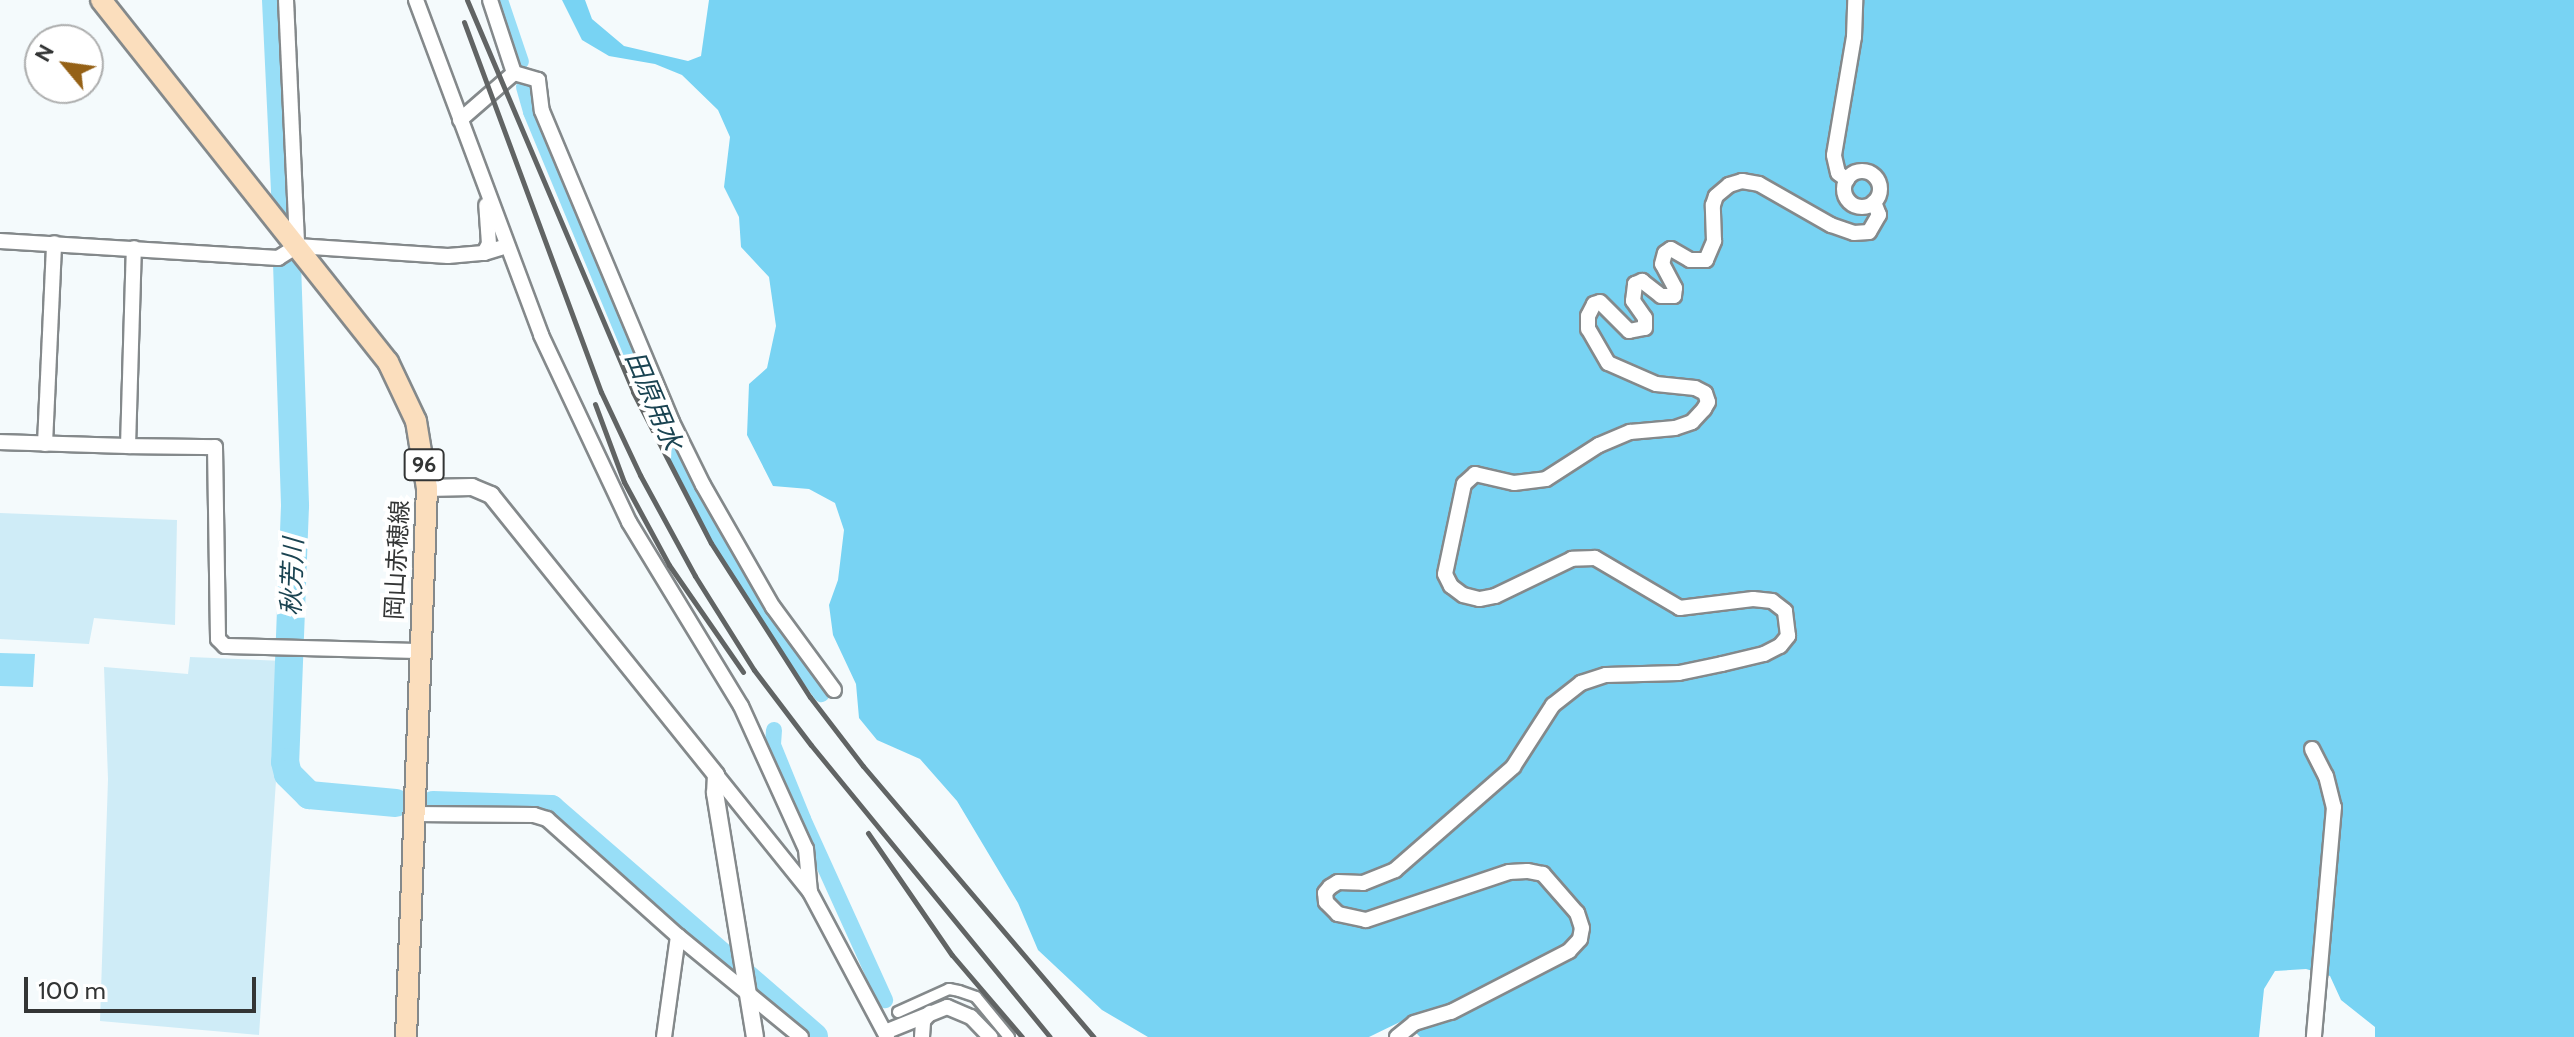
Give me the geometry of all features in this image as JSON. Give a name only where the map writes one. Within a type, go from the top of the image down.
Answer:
[{"type":"main road","name":"岡山赤穂線","points":[[101,0],[388,362],[403,388],[416,421],[427,488],[406,1037]]},
{"type":"street","points":[[286,0],[297,246]]},
{"type":"street","points":[[416,0],[541,335],[629,522],[741,706],[806,849],[810,892]]},
{"type":"street","points":[[490,0],[514,73]]},
{"type":"street","points":[[1847,180],[1838,173],[1834,155],[1854,37],[1855,0]]},
{"type":"street","points":[[460,120],[514,73]]},
{"type":"street","points":[[514,73],[538,80],[542,111],[575,192],[672,422],[710,498],[773,607],[834,690]]},
{"type":"street","points":[[1397,1037],[1414,1023],[1451,1012],[1569,951],[1580,939],[1582,928],[1577,913],[1543,874],[1527,871],[1509,872],[1366,920],[1354,920],[1338,914],[1326,902],[1325,893],[1330,887],[1338,882],[1363,883],[1395,870],[1513,767],[1553,705],[1581,683],[1606,675],[1679,673],[1722,664],[1764,654],[1780,646],[1788,636],[1785,611],[1772,601],[1753,599],[1680,608],[1595,558],[1572,559],[1495,596],[1479,599],[1463,595],[1451,586],[1445,574],[1464,484],[1475,474],[1514,483],[1546,479],[1599,445],[1630,432],[1675,428],[1692,422],[1708,402],[1705,393],[1695,388],[1656,384],[1608,363],[1588,329],[1588,316],[1594,304],[1600,302],[1629,331],[1645,328],[1645,318],[1633,301],[1635,284],[1642,281],[1661,296],[1674,296],[1675,288],[1662,264],[1665,253],[1671,249],[1690,260],[1706,260],[1714,241],[1713,205],[1716,196],[1729,185],[1742,181],[1759,184],[1831,225],[1854,233],[1869,232],[1879,215],[1874,202],[1879,185],[1873,176],[1862,172],[1847,180]]},
{"type":"street","points":[[1847,180],[1846,196],[1853,205],[1864,207],[1874,202]]},
{"type":"street","points":[[484,189],[489,244],[484,253]]},
{"type":"street","points":[[0,241],[278,258],[297,246],[448,256],[484,253],[507,246]]},
{"type":"street","points":[[45,444],[54,243]]},
{"type":"street","points":[[128,446],[134,248]]},
{"type":"street","points":[[0,442],[215,447],[218,639],[225,646],[419,651]]},
{"type":"street","points":[[427,488],[472,487],[491,495],[810,892],[886,1035],[932,1010],[958,1009],[990,1037]]},
{"type":"street","points":[[2312,749],[2326,776],[2334,807],[2314,1037]]},
{"type":"street","points":[[716,775],[715,793],[755,1037]]},
{"type":"street","points":[[414,814],[534,815],[547,819],[678,936],[801,1037]]},
{"type":"street","points":[[664,1037],[678,936]]},
{"type":"street","points":[[898,1012],[949,989],[959,991],[976,997],[1009,1037]]},
{"type":"street","points":[[922,1037],[923,1021],[932,1010]]},
{"type":"shaded area","points":[[562,0],[585,0],[592,19],[624,46],[688,61],[701,56],[709,0],[2574,0],[2574,1037],[2375,1037],[2375,1027],[2341,1000],[2330,976],[2306,969],[2275,971],[2264,989],[2259,1037],[1420,1037],[1404,1020],[1369,1037],[1148,1037],[1102,1010],[1038,950],[1018,903],[957,801],[920,759],[877,740],[859,718],[856,684],[833,635],[829,605],[838,580],[844,530],[835,503],[809,489],[773,486],[747,435],[749,384],[767,368],[776,326],[769,277],[741,247],[739,217],[724,187],[730,137],[718,110],[682,75],[655,64],[609,56],[582,40]]},
{"type":"shaded area","points":[[0,513],[177,520],[175,625],[94,618],[89,644],[0,639]]},
{"type":"shaded area","points":[[0,653],[35,654],[33,687],[0,686]]},
{"type":"shaded area","points":[[190,657],[284,661],[259,1035],[100,1021],[108,779],[104,667],[188,674]]},
{"type":"waterway","name":"秋芳川","points":[[276,0],[286,213]]},
{"type":"waterway","name":"田原用水","points":[[500,0],[521,62]]},
{"type":"waterway","name":"田原用水","points":[[524,87],[531,112],[672,450],[716,535],[762,610],[821,694]]},
{"type":"waterway","name":"秋芳川","points":[[287,263],[295,506],[285,762],[288,774],[309,795],[396,803]]},
{"type":"waterway","name":"田原用水","points":[[774,730],[773,745],[803,819],[885,1000]]},
{"type":"waterway","name":"秋芳川","points":[[433,805],[551,809],[814,1037]]},
{"type":"railway","points":[[467,0],[633,392],[711,543],[810,697],[863,766],[1094,1037]]},
{"type":"railway","points":[[464,22],[601,392],[640,475],[695,576],[754,670],[811,745],[1050,1037]]},
{"type":"railway","points":[[595,404],[624,482],[669,565],[743,672]]},
{"type":"railway","points":[[868,833],[952,955],[1022,1037]]}]
